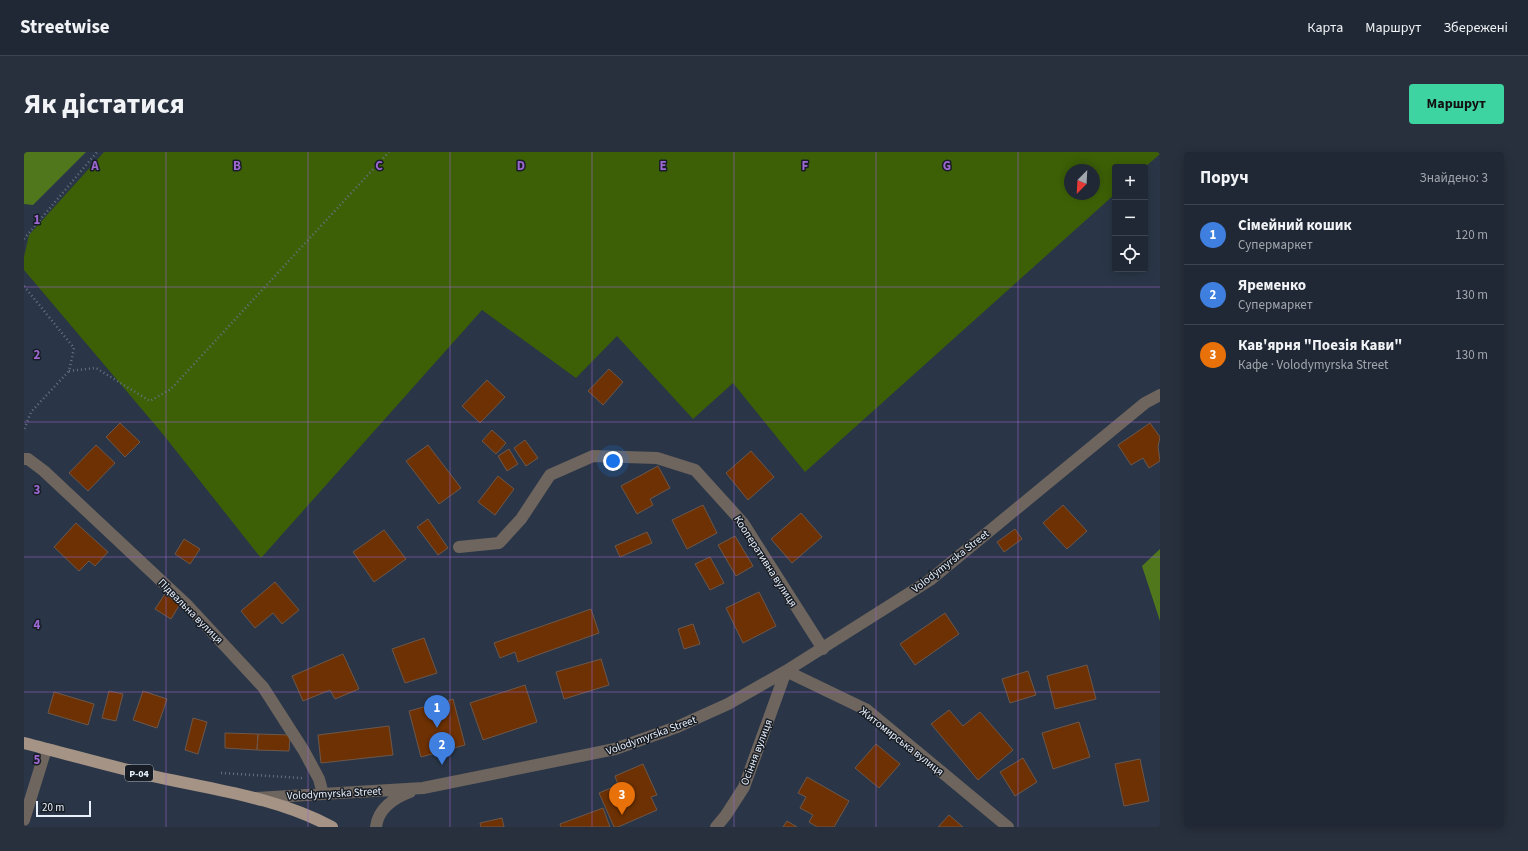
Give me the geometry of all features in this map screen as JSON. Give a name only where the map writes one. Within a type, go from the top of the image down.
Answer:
[{"type":"main road","name":"Volodymyrska Street","points":[[24,743],[142,774],[254,798]]},
{"type":"main road","name":"Р-04","points":[[254,798],[314,818],[332,827]]},
{"type":"street","name":"Volodymyrska Street","points":[[254,798],[417,789],[615,749],[677,727],[728,704],[786,671],[930,580],[1145,404],[1160,395]]},
{"type":"street","name":"Кооперативна вулиця","points":[[459,547],[499,543],[521,519],[550,475],[593,456],[657,458],[695,470],[743,523],[822,649]]},
{"type":"street","name":"Підвальна вулиця","points":[[24,459],[28,459],[44,471],[188,606],[263,687],[304,751],[319,779],[323,794]]},
{"type":"street","name":"Осіння вулиця","points":[[716,827],[726,815],[744,787],[786,671]]},
{"type":"street","name":"Житомирська вулиця","points":[[786,671],[867,710],[1008,827]]},
{"type":"street","points":[[24,820],[46,749]]},
{"type":"street","points":[[376,827],[381,810],[402,795],[417,789]]},
{"type":"path","points":[[24,238],[97,152]]},
{"type":"path","points":[[69,371],[96,368],[150,401],[171,389],[389,152]]},
{"type":"path","points":[[24,286],[74,348],[69,371],[31,412],[24,430]]},
{"type":"path","points":[[217,773],[319,779]]},
{"type":"green space","points":[[24,152],[86,152],[33,205],[24,204]]},
{"type":"green space","points":[[104,152],[1160,152],[1160,154],[1148,164],[1112,164],[1112,197],[805,472],[733,383],[693,419],[617,336],[576,378],[482,310],[261,558],[162,433],[24,270],[24,257],[29,235]]},
{"type":"green space","points":[[1160,549],[1160,621],[1142,566]]},
{"type":"building","points":[[609,369],[623,382],[603,405],[588,391]]},
{"type":"building","points":[[487,380],[505,397],[480,423],[462,406]]},
{"type":"building","points":[[120,423],[140,442],[125,457],[106,437]]},
{"type":"building","points":[[1150,423],[1160,437],[1158,447],[1160,461],[1149,468],[1143,458],[1131,465],[1118,445]]},
{"type":"building","points":[[492,430],[506,443],[496,454],[482,441]]},
{"type":"building","points":[[525,440],[538,458],[526,466],[514,448]]},
{"type":"building","points":[[96,445],[115,463],[88,491],[69,473]]},
{"type":"building","points":[[428,445],[461,488],[439,504],[406,461]]},
{"type":"building","points":[[509,449],[518,464],[507,471],[498,456]]},
{"type":"building","points":[[751,451],[774,477],[748,500],[726,473]]},
{"type":"building","points":[[658,466],[670,488],[650,499],[653,505],[637,514],[621,486]]},
{"type":"building","points":[[498,476],[514,489],[495,515],[478,502]]},
{"type":"building","points":[[703,505],[717,533],[687,549],[672,520]]},
{"type":"building","points":[[1063,505],[1087,531],[1067,549],[1043,523]]},
{"type":"building","points":[[801,513],[822,537],[792,563],[771,539]]},
{"type":"building","points":[[428,519],[448,548],[438,555],[417,527]]},
{"type":"building","points":[[76,523],[108,552],[95,566],[89,561],[79,571],[54,547]]},
{"type":"building","points":[[1015,529],[1022,539],[1004,552],[997,542]]},
{"type":"building","points":[[384,530],[406,559],[374,582],[353,552]]},
{"type":"building","points":[[647,532],[652,543],[620,557],[615,546]]},
{"type":"building","points":[[735,536],[753,566],[736,576],[718,545]]},
{"type":"building","points":[[184,539],[200,549],[190,564],[175,554]]},
{"type":"building","points":[[710,557],[724,583],[710,590],[695,564]]},
{"type":"building","points":[[275,582],[299,610],[282,624],[273,613],[255,628],[241,611]]},
{"type":"building","points":[[759,592],[776,626],[743,643],[726,608]]},
{"type":"building","points":[[165,594],[180,604],[171,619],[155,609]]},
{"type":"building","points":[[591,609],[599,633],[518,662],[515,652],[500,658],[494,643]]},
{"type":"building","points":[[945,613],[959,634],[915,665],[900,644]]},
{"type":"building","points":[[693,624],[700,644],[684,649],[678,629]]},
{"type":"building","points":[[424,638],[437,673],[405,683],[392,649]]},
{"type":"building","points":[[343,654],[359,689],[335,699],[330,690],[303,701],[292,676]]},
{"type":"building","points":[[601,659],[609,685],[564,699],[556,672]]},
{"type":"building","points":[[1087,665],[1096,699],[1055,709],[1047,676]]},
{"type":"building","points":[[1028,671],[1036,695],[1010,703],[1002,679]]},
{"type":"building","points":[[525,685],[537,722],[483,740],[470,703]]},
{"type":"building","points":[[109,691],[123,694],[116,721],[102,718]]},
{"type":"building","points":[[143,691],[167,699],[157,728],[133,720]]},
{"type":"building","points":[[54,692],[94,704],[88,725],[48,713]]},
{"type":"building","points":[[453,699],[465,745],[421,757],[409,711]]},
{"type":"building","points":[[949,710],[963,726],[980,712],[1013,750],[978,780],[931,724]]},
{"type":"building","points":[[193,718],[207,722],[198,754],[185,750]]},
{"type":"building","points":[[1079,722],[1090,757],[1053,769],[1042,733]]},
{"type":"building","points":[[389,726],[393,755],[321,763],[318,735]]},
{"type":"building","points":[[225,733],[258,734],[257,750],[225,748]]},
{"type":"building","points":[[258,734],[290,735],[289,751],[257,750]]},
{"type":"building","points":[[876,744],[900,764],[879,788],[855,768]]},
{"type":"building","points":[[1023,758],[1037,782],[1015,796],[1000,772]]},
{"type":"building","points":[[1140,759],[1149,801],[1124,806],[1115,764]]},
{"type":"building","points":[[643,764],[657,795],[651,797],[657,810],[618,827],[614,827],[599,793],[618,785],[615,776]]},
{"type":"building","points":[[807,777],[849,801],[834,827],[817,827],[809,822],[813,815],[800,808],[806,797],[798,793]]},
{"type":"building","points":[[603,808],[610,827],[561,827],[560,824]]},
{"type":"building","points":[[949,815],[963,827],[938,827]]},
{"type":"building","points":[[502,818],[504,827],[481,827],[480,823]]},
{"type":"building","points":[[787,821],[797,827],[783,827]]},
{"type":"place","name":"Сімейний кошик","points":[[437,728]]},
{"type":"place","name":"Яременко","points":[[442,765]]},
{"type":"place","name":"Кав'ярня \"Поезія Кави\"","points":[[622,815]]}]
